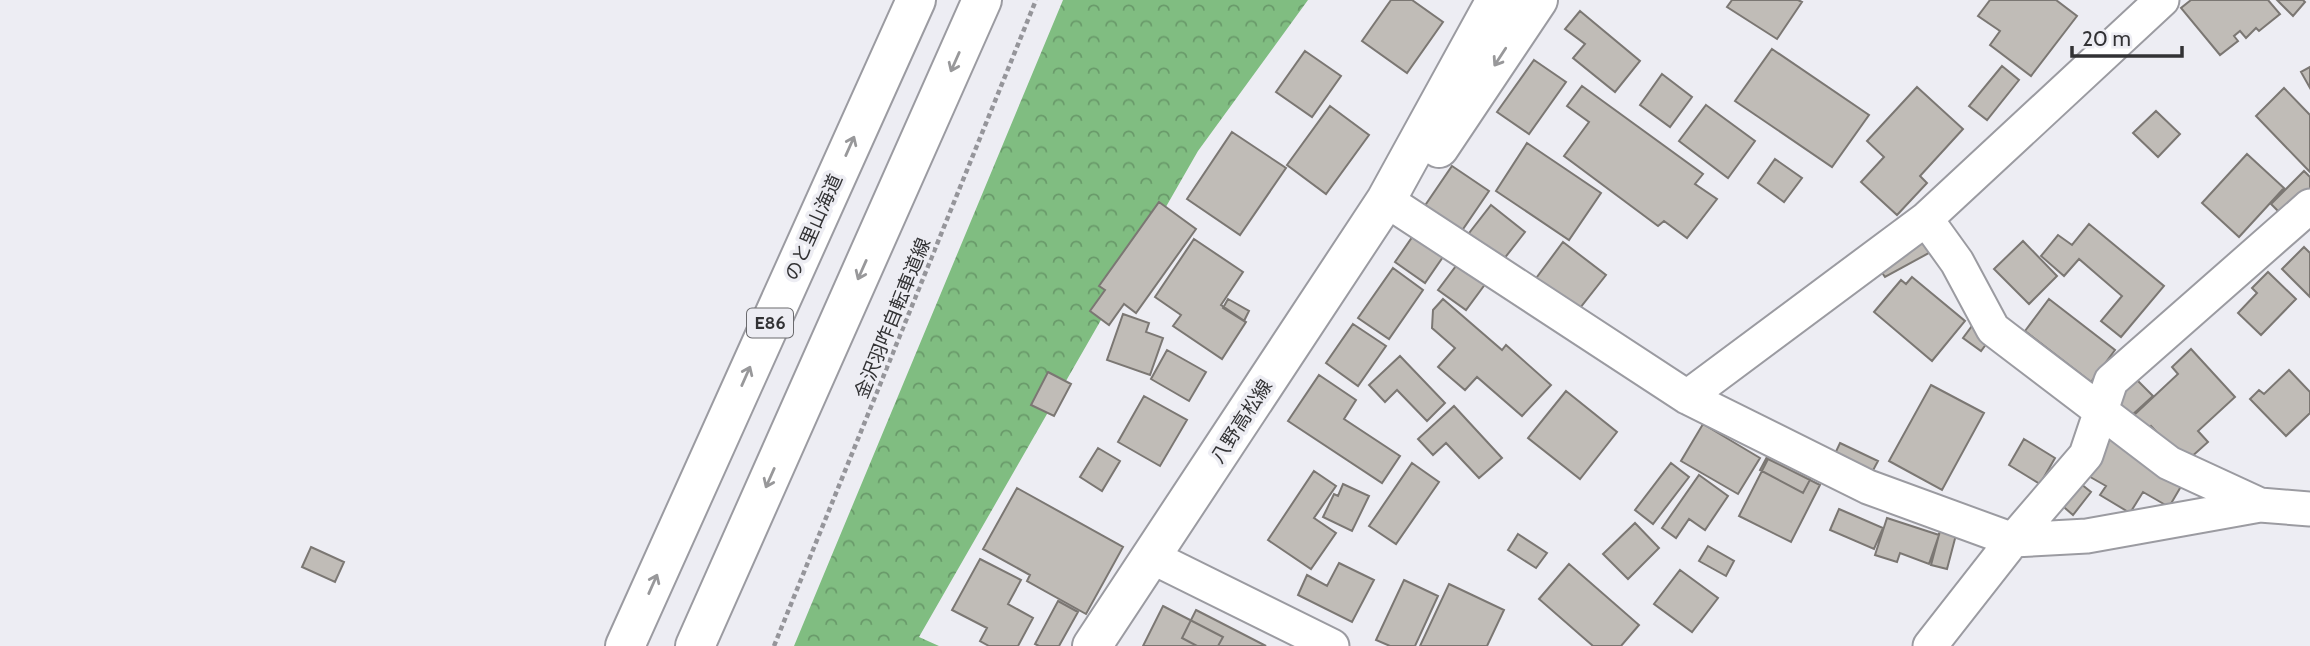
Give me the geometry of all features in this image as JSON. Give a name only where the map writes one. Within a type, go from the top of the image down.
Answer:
[{"type":"main road","name":"のと里山海道","points":[[625,646],[916,0]]},
{"type":"main road","points":[[695,646],[982,0]]},
{"type":"main road","name":"八野高松線","points":[[1092,646],[1388,198],[1496,0]]},
{"type":"main road","name":"八野高松線","points":[[1388,198],[1445,141],[1538,0]]},
{"type":"main road","points":[[708,646],[743,537]]},
{"type":"street","points":[[1687,397],[1926,219],[2162,0]]},
{"type":"street","points":[[1388,198],[1687,397],[1868,487],[2013,540],[2087,536],[2260,506],[2310,509]]},
{"type":"street","points":[[1930,646],[2013,540],[2086,454],[2098,412],[2111,382],[2310,206]]},
{"type":"street","points":[[1926,219],[1957,262],[1993,329],[2098,412],[2169,463],[2260,506]]},
{"type":"street","points":[[1152,557],[1332,646]]},
{"type":"path","name":"金沢羽咋自転車道線","points":[[774,646],[1036,0]]},
{"type":"green space","points":[[1063,0],[1308,0],[1198,151],[919,637],[939,646],[794,646]]},
{"type":"building","points":[[1391,0],[1412,0],[1443,22],[1407,73],[1362,41]]},
{"type":"building","points":[[1732,0],[1802,2],[1777,39],[1727,7]]},
{"type":"building","points":[[1990,0],[2056,0],[2077,16],[2031,76],[1990,45],[2000,31],[1978,16]]},
{"type":"building","points":[[2191,0],[2268,0],[2280,14],[2259,31],[2256,28],[2246,38],[2240,31],[2234,36],[2238,41],[2220,55],[2181,8]]},
{"type":"building","points":[[2277,0],[2303,0],[2305,2],[2293,16]]},
{"type":"building","points":[[1580,11],[1640,61],[1615,92],[1573,58],[1585,44],[1565,29]]},
{"type":"building","points":[[1772,49],[1869,115],[1832,167],[1735,101]]},
{"type":"building","points":[[1305,51],[1341,76],[1312,117],[1276,92]]},
{"type":"building","points":[[1534,60],[1566,82],[1529,134],[1497,112]]},
{"type":"building","points":[[2002,66],[2019,80],[1987,120],[1969,106]]},
{"type":"building","points":[[2310,67],[2310,88],[2301,72]]},
{"type":"building","points":[[1662,74],[1692,97],[1670,127],[1640,105]]},
{"type":"building","points":[[1582,86],[1703,174],[1695,184],[1717,199],[1687,238],[1664,221],[1658,226],[1564,156],[1589,122],[1567,106]]},
{"type":"building","points":[[1917,87],[1963,129],[1920,176],[1927,183],[1897,215],[1861,182],[1884,157],[1867,141]]},
{"type":"building","points":[[2284,88],[2310,115],[2310,172],[2256,116]]},
{"type":"building","points":[[1706,105],[1755,141],[1728,178],[1679,141]]},
{"type":"building","points":[[1330,106],[1369,135],[1326,194],[1287,165]]},
{"type":"building","points":[[2156,111],[2180,134],[2158,157],[2133,133]]},
{"type":"building","points":[[1232,132],[1286,168],[1240,235],[1187,199]]},
{"type":"building","points":[[1527,143],[1601,193],[1569,240],[1496,191]]},
{"type":"building","points":[[2247,154],[2284,188],[2239,237],[2202,203]]},
{"type":"building","points":[[1775,159],[1802,178],[1784,202],[1758,183]]},
{"type":"building","points":[[1452,166],[1489,191],[1461,232],[1424,207]]},
{"type":"building","points":[[2304,171],[2310,177],[2310,191],[2284,217],[2271,204]]},
{"type":"building","points":[[1159,202],[1196,229],[1136,313],[1124,304],[1109,325],[1090,311],[1105,290],[1099,286]]},
{"type":"building","points":[[1491,205],[1525,232],[1500,264],[1466,237]]},
{"type":"building","points":[[2089,224],[2164,286],[2121,337],[2101,321],[2122,296],[2079,259],[2064,276],[2041,256],[2058,235],[2072,245]]},
{"type":"building","points":[[1924,227],[1938,248],[1885,277],[1874,261]]},
{"type":"building","points":[[1415,233],[1445,254],[1425,283],[1395,262]]},
{"type":"building","points":[[1194,239],[1243,272],[1221,305],[1246,322],[1222,359],[1173,326],[1181,315],[1155,297]]},
{"type":"building","points":[[2023,241],[2057,276],[2029,304],[1994,269]]},
{"type":"building","points":[[1563,242],[1606,275],[1576,313],[1534,281]]},
{"type":"building","points":[[2304,247],[2310,253],[2310,297],[2282,269]]},
{"type":"building","points":[[1459,262],[1486,283],[1466,310],[1438,290]]},
{"type":"building","points":[[1393,268],[1423,290],[1389,339],[1358,318]]},
{"type":"building","points":[[2268,272],[2296,299],[2261,335],[2238,313],[2257,293],[2252,288]]},
{"type":"building","points":[[1912,277],[1965,321],[1932,361],[1874,312],[1901,280],[1906,284]]},
{"type":"building","points":[[1228,299],[1249,311],[1244,321],[1223,308]]},
{"type":"building","points":[[1443,299],[1502,350],[1506,345],[1551,385],[1522,416],[1477,377],[1465,390],[1438,367],[1455,348],[1432,328],[1433,310]]},
{"type":"building","points":[[2049,299],[2115,350],[2091,382],[2025,331]]},
{"type":"building","points":[[1123,314],[1149,323],[1146,332],[1163,338],[1150,375],[1107,360]]},
{"type":"building","points":[[1353,324],[1386,346],[1358,386],[1326,363]]},
{"type":"building","points":[[1972,326],[1990,339],[1981,351],[1963,338]]},
{"type":"building","points":[[2191,349],[2235,397],[2198,431],[2208,442],[2189,459],[2177,454],[2151,426],[2146,431],[2133,416],[2178,374],[2172,367]]},
{"type":"building","points":[[1167,350],[1206,372],[1189,401],[1151,379]]},
{"type":"building","points":[[1400,356],[1445,403],[1427,421],[1397,390],[1385,402],[1369,385]]},
{"type":"building","points":[[2289,370],[2310,392],[2310,413],[2286,436],[2250,399],[2259,390],[2264,394]]},
{"type":"building","points":[[1048,372],[1071,384],[1054,416],[1031,405]]},
{"type":"building","points":[[1319,375],[1356,400],[1344,419],[1400,456],[1382,483],[1288,421]]},
{"type":"building","points":[[2137,380],[2153,396],[2131,416],[2116,399]]},
{"type":"building","points":[[1931,385],[1984,413],[1942,490],[1889,461]]},
{"type":"building","points":[[1566,391],[1617,432],[1580,479],[1528,438]]},
{"type":"building","points":[[1144,396],[1187,420],[1160,466],[1118,442]]},
{"type":"building","points":[[1454,406],[1502,458],[1479,478],[1446,443],[1433,455],[1418,439]]},
{"type":"building","points":[[1703,424],[1760,458],[1738,494],[1681,461]]},
{"type":"building","points":[[2108,437],[2183,483],[2169,507],[2143,492],[2130,513],[2100,495],[2106,486],[2085,474]]},
{"type":"building","points":[[2024,439],[2055,458],[2040,484],[2009,465]]},
{"type":"building","points":[[1840,443],[1878,461],[1869,478],[1832,460]]},
{"type":"building","points":[[1098,448],[1120,461],[1102,491],[1080,477]]},
{"type":"building","points":[[1769,453],[1812,476],[1803,493],[1760,470]]},
{"type":"building","points":[[1768,459],[1820,485],[1791,542],[1739,516]]},
{"type":"building","points":[[1412,463],[1439,482],[1396,544],[1369,526]]},
{"type":"building","points":[[1671,463],[1689,477],[1653,524],[1635,510]]},
{"type":"building","points":[[1314,471],[1336,486],[1314,518],[1336,533],[1311,569],[1268,540]]},
{"type":"building","points":[[1699,475],[1728,496],[1705,530],[1689,519],[1676,538],[1662,528]]},
{"type":"building","points":[[2076,480],[2091,492],[2073,515],[2058,502]]},
{"type":"building","points":[[1343,484],[1369,496],[1352,531],[1323,517],[1334,494],[1338,496]]},
{"type":"building","points":[[1017,488],[1123,547],[1086,614],[1027,581],[1030,575],[983,549]]},
{"type":"building","points":[[1839,509],[1883,528],[1874,549],[1830,530]]},
{"type":"building","points":[[1887,518],[1939,535],[1929,564],[1900,553],[1897,562],[1875,555]]},
{"type":"building","points":[[1635,523],[1659,548],[1628,579],[1603,554]]},
{"type":"building","points":[[1941,527],[1957,531],[1947,569],[1931,565]]},
{"type":"building","points":[[1518,534],[1547,553],[1536,568],[1508,550]]},
{"type":"building","points":[[1708,546],[1734,561],[1726,576],[1699,561]]},
{"type":"building","points":[[311,547],[344,562],[335,582],[302,567]]},
{"type":"building","points":[[980,559],[1021,580],[1008,604],[1033,618],[1018,646],[989,646],[980,641],[987,628],[952,610]]},
{"type":"building","points":[[1339,563],[1374,580],[1352,622],[1298,595],[1307,575],[1327,586]]},
{"type":"building","points":[[1569,564],[1639,625],[1621,646],[1593,646],[1539,599]]},
{"type":"building","points":[[1680,570],[1718,598],[1692,632],[1654,604]]},
{"type":"building","points":[[1404,580],[1438,596],[1415,646],[1390,646],[1376,640]]},
{"type":"building","points":[[1449,584],[1504,610],[1487,646],[1420,646]]},
{"type":"building","points":[[1058,601],[1078,612],[1059,646],[1039,646],[1035,644]]},
{"type":"building","points":[[1163,606],[1223,637],[1218,646],[1143,646]]},
{"type":"building","points":[[1196,610],[1266,646],[1197,646],[1182,638]]}]
